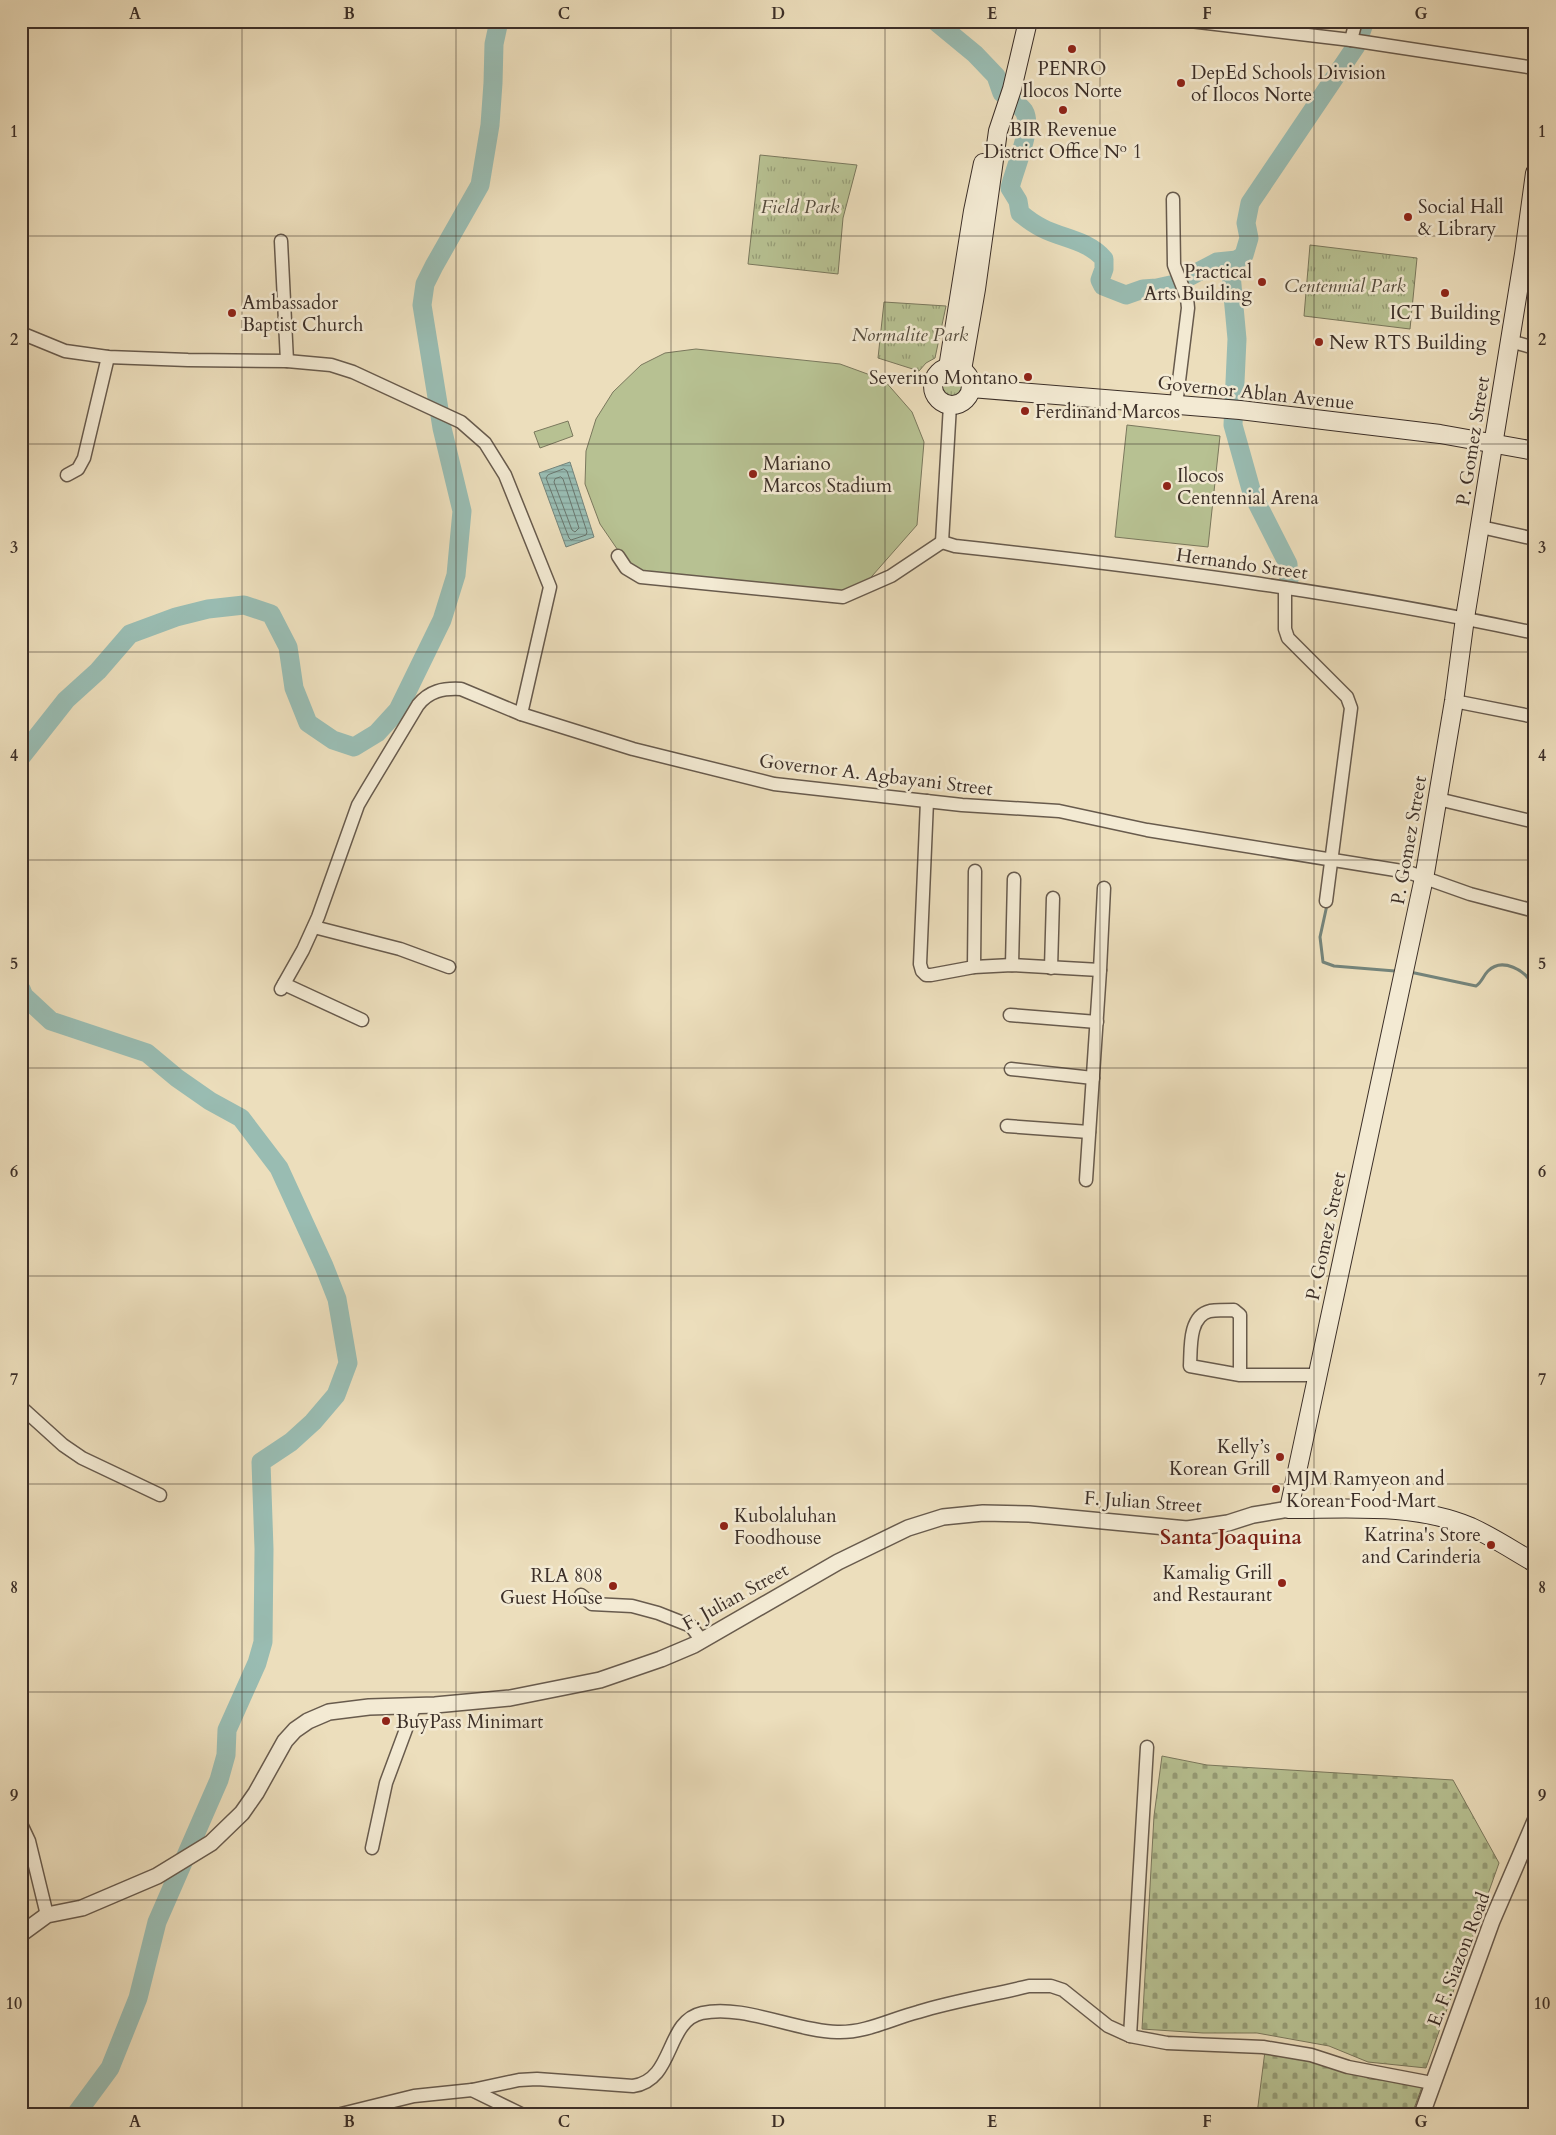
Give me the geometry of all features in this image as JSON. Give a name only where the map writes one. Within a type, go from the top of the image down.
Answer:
[{"type":"main road","points":[[955,369],[976,289],[998,131],[1012,89],[1028,21]]},
{"type":"main road","name":"P. Gomez Street","points":[[1289,1509],[1316,1375],[1425,876],[1481,527],[1492,444],[1510,341],[1529,262],[1535,173]]},
{"type":"main road","points":[[955,369],[969,378],[971,388],[966,399],[950,406],[936,398],[933,388],[935,377],[955,369]]},
{"type":"main road","name":"Governor Ablan Avenue","points":[[971,388],[1234,410],[1440,434],[1535,451]]},
{"type":"main road","name":"F. Julian Street","points":[[1289,1509],[1387,1508],[1450,1520],[1489,1536],[1535,1564]]},
{"type":"street","points":[[1190,21],[1351,40],[1535,68]]},
{"type":"street","points":[[1351,40],[1356,21]]},
{"type":"street","points":[[1173,200],[1174,257],[1188,308],[1176,405]]},
{"type":"street","points":[[281,241],[287,361]]},
{"type":"street","points":[[21,333],[65,351],[108,357],[287,361],[331,365],[353,372],[461,422],[483,440],[506,475],[550,587],[520,714]]},
{"type":"street","points":[[1510,341],[1535,348]]},
{"type":"street","points":[[67,475],[78,469],[84,458],[108,357]]},
{"type":"street","points":[[618,556],[626,568],[641,576],[843,597],[891,576],[942,542],[950,406]]},
{"type":"street","points":[[1481,527],[1535,539]]},
{"type":"street","name":"Hernando Street","points":[[942,542],[956,546],[1116,564],[1285,588],[1465,618],[1535,634]]},
{"type":"street","points":[[1285,588],[1285,629],[1288,638],[1347,697],[1351,708],[1326,901]]},
{"type":"street","name":"Governor A. Agbayani Street","points":[[362,1020],[282,987],[314,927],[358,805],[418,705],[425,697],[444,689],[460,688],[520,714],[633,750],[774,784],[927,801],[1059,811],[1147,830],[1408,872],[1425,876],[1435,883],[1470,894],[1535,911]]},
{"type":"street","points":[[1454,701],[1535,716]]},
{"type":"street","points":[[1438,799],[1535,822]]},
{"type":"street","points":[[927,801],[920,964],[922,971],[926,975],[974,967],[1012,965],[1100,970]]},
{"type":"street","points":[[974,967],[975,871]]},
{"type":"street","points":[[1012,965],[1014,879]]},
{"type":"street","points":[[1086,1180],[1104,888]]},
{"type":"street","points":[[1051,968],[1054,898]]},
{"type":"street","points":[[314,927],[400,949],[449,967]]},
{"type":"street","points":[[1010,1015],[1097,1022]]},
{"type":"street","points":[[1011,1069],[1093,1078]]},
{"type":"street","points":[[1007,1126],[1089,1132]]},
{"type":"street","points":[[1240,1375],[1240,1315],[1234,1310],[1208,1312],[1196,1323],[1192,1333],[1190,1366],[1240,1375],[1316,1375]]},
{"type":"street","points":[[21,1407],[63,1445],[82,1458],[160,1495]]},
{"type":"street","name":"F. Julian Street","points":[[21,1934],[47,1915],[82,1908],[158,1876],[211,1843],[242,1813],[256,1793],[285,1741],[295,1730],[308,1721],[329,1712],[369,1706],[415,1705],[510,1698],[600,1680],[661,1659],[702,1640],[838,1562],[908,1528],[943,1517],[983,1514],[1029,1514],[1187,1529],[1214,1526],[1253,1515],[1289,1509]]},
{"type":"street","points":[[581,1595],[592,1604],[632,1606],[658,1613],[691,1626],[702,1640]]},
{"type":"street","points":[[372,1848],[386,1783],[415,1705]]},
{"type":"street","points":[[1130,2036],[1148,1747]]},
{"type":"street","name":"E. F. Siazon Road","points":[[1422,2114],[1492,1921],[1535,1821]]},
{"type":"street","points":[[21,1824],[29,1842],[47,1915]]},
{"type":"street","points":[[341,2114],[414,2096],[472,2090],[519,2080],[537,2079],[604,2085],[643,2085],[650,2081],[659,2071],[688,2020],[693,2016],[708,2012],[731,2012],[800,2027],[838,2032],[875,2027],[918,2012],[1029,1986],[1051,1986],[1070,1994],[1108,2026],[1130,2036],[1167,2043],[1263,2048],[1311,2055],[1348,2067],[1432,2083]]},
{"type":"street","points":[[472,2090],[521,2114]]},
{"type":"green space","name":"Field Park","points":[[760,155],[857,165],[843,218],[838,274],[748,264]]},
{"type":"green space","name":"Centennial Park","points":[[1310,245],[1417,258],[1410,329],[1304,316]]},
{"type":"green space","name":"Normalite Park","points":[[884,302],[946,306],[935,358],[926,363],[919,371],[878,358]]},
{"type":"green space","name":"Mariano Marcos Stadium","points":[[696,349],[840,364],[884,380],[912,412],[924,442],[917,525],[865,584],[842,592],[647,574],[624,559],[600,524],[585,484],[586,451],[596,419],[613,392],[641,365],[665,353]]},
{"type":"green space","points":[[951,370],[962,375],[967,386],[962,397],[951,402],[940,397],[935,386],[940,375]]},
{"type":"green space","points":[[568,421],[573,436],[540,448],[534,432]]},
{"type":"green space","name":"Ilocos Centennial Arena","points":[[1127,425],[1220,436],[1208,547],[1115,537]]},
{"type":"green space","points":[[1162,1756],[1207,1765],[1453,1780],[1499,1863],[1426,2068],[1368,2062],[1329,2046],[1257,2033],[1203,2033],[1142,2029],[1154,1816]]},
{"type":"green space","points":[[1265,2051],[1323,2061],[1370,2079],[1423,2084],[1412,2114],[1257,2114]]},
{"type":"water","points":[[570,462],[594,537],[566,547],[539,473]]},
{"type":"waterway","points":[[21,757],[66,700],[98,671],[130,634],[176,617],[208,609],[244,605],[271,614],[288,647],[294,688],[308,723],[333,740],[354,747],[377,733],[398,710],[442,620],[456,575],[462,511],[442,428],[422,305],[425,284],[480,185],[490,125],[494,44],[499,21]]},
{"type":"waterway","points":[[935,21],[975,54],[996,76],[1002,93],[1017,103],[1024,111],[1027,127],[1010,188],[1018,201],[1020,213],[1042,228],[1083,244],[1098,253],[1104,259],[1104,269],[1100,280],[1103,286],[1126,295],[1143,289],[1175,284],[1217,262],[1237,260]]},
{"type":"waterway","points":[[1361,32],[1365,21]]},
{"type":"waterway","points":[[1289,580],[1288,564],[1252,493],[1233,425],[1237,339],[1231,274],[1237,260],[1244,255],[1249,238],[1246,223],[1250,203],[1356,46]]},
{"type":"waterway","points":[[1327,905],[1320,937],[1323,962],[1334,966],[1395,971]]},
{"type":"waterway","points":[[1410,972],[1476,986],[1488,971],[1500,965],[1507,965],[1513,967],[1530,980],[1534,991],[1533,1001],[1535,1008]]},
{"type":"waterway","points":[[21,989],[24,996],[51,1021],[147,1053],[177,1078],[210,1101],[241,1118],[279,1168],[324,1266],[337,1299],[348,1363],[336,1395],[313,1422],[291,1442],[261,1462],[264,1549],[263,1642],[257,1663],[227,1730],[226,1755],[219,1780],[157,1922],[138,1998],[110,2068],[76,2114]]},
{"type":"place","name":"PENRO Ilocos Norte","points":[[1072,49]]},
{"type":"place","name":"DepEd Schools Division of Ilocos Norte","points":[[1181,83]]},
{"type":"place","name":"BIR Revenue District Office № 1","points":[[1063,110]]},
{"type":"place","name":"Social Hall & Library","points":[[1408,217]]},
{"type":"place","name":"Practical Arts Building","points":[[1262,282]]},
{"type":"place","name":"ICT Building","points":[[1445,293]]},
{"type":"place","name":"Ambassador Baptist Church","points":[[232,313]]},
{"type":"place","name":"New RTS Building","points":[[1319,342]]},
{"type":"place","name":"Severino Montano","points":[[1028,377]]},
{"type":"place","name":"Ferdinand Marcos","points":[[1025,411]]},
{"type":"place","name":"Mariano Marcos Stadium","points":[[753,474]]},
{"type":"place","name":"Ilocos Centennial Arena","points":[[1167,486]]},
{"type":"place","name":"Kelly’s Korean Grill","points":[[1280,1457]]},
{"type":"place","name":"MJM Ramyeon and Korean Food Mart","points":[[1276,1489]]},
{"type":"place","name":"Kubolaluhan Foodhouse","points":[[724,1526]]},
{"type":"place","name":"Katrina's Store and Carinderia","points":[[1491,1545]]},
{"type":"place","name":"Kamalig Grill and Restaurant","points":[[1282,1583]]},
{"type":"place","name":"RLA 808 Guest House","points":[[613,1586]]},
{"type":"place","name":"BuyPass Minimart","points":[[386,1721]]},
{"type":"district","name":"Santa Joaquina","points":[[1231,1537]]}]
